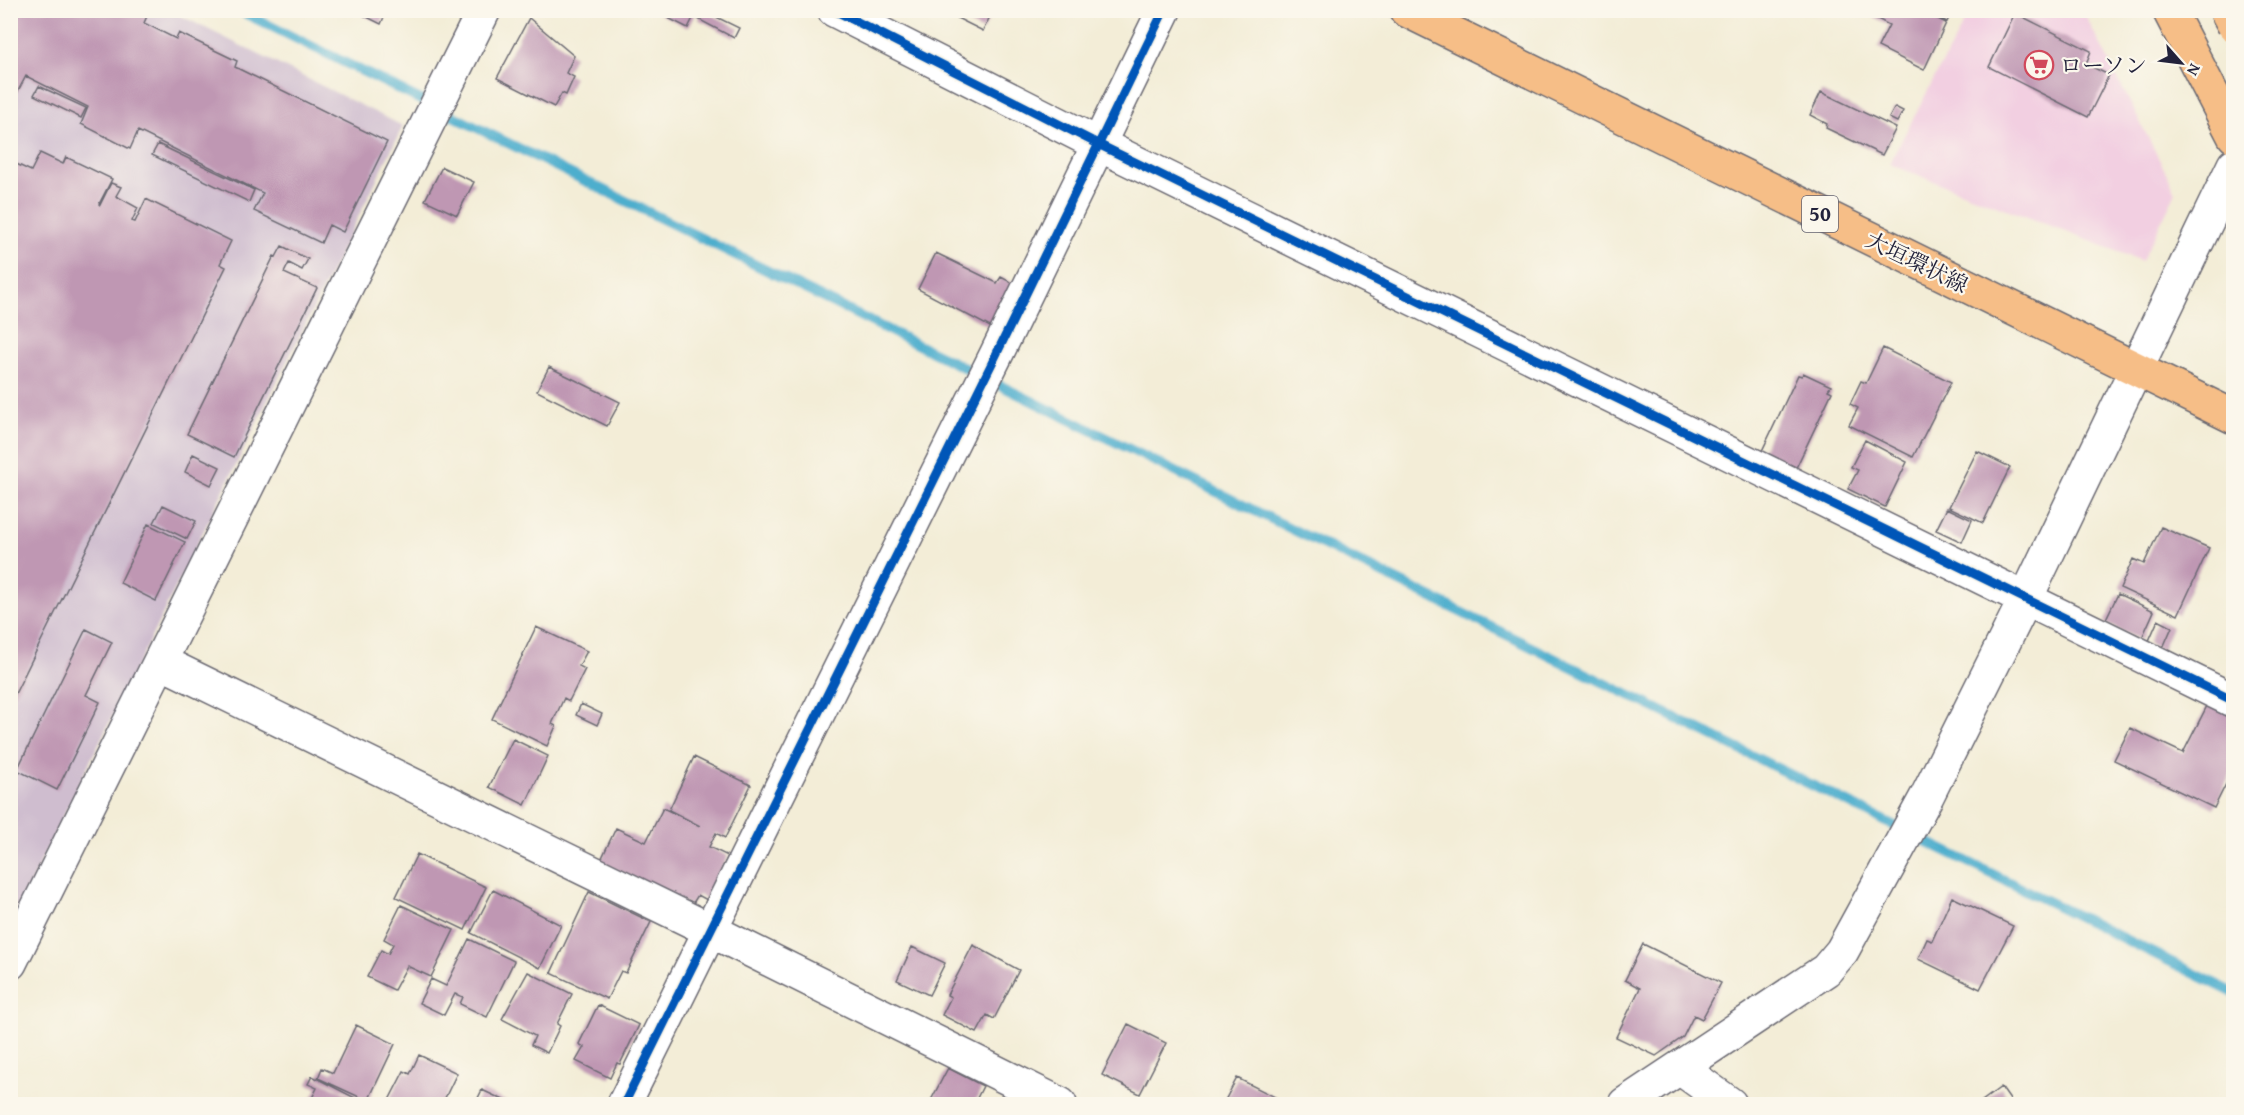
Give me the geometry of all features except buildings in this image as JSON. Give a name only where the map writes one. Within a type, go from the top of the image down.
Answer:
[{"type":"main road","name":"大垣環状線","points":[[1406,10],[2234,417]]},
{"type":"main road","points":[[2169,10],[2234,136]]},
{"type":"main road","points":[[2224,10],[2234,25]]},
{"type":"street","points":[[10,963],[484,10]]},
{"type":"street","points":[[834,10],[1098,144],[2234,701]]},
{"type":"street","points":[[624,1104],[996,356],[1164,10]]},
{"type":"street","points":[[2224,10],[2234,16]]},
{"type":"street","points":[[1625,1104],[1826,970],[1842,951],[1927,796],[2026,598],[2234,165]]},
{"type":"street","points":[[161,662],[710,930],[1041,1100]]},
{"type":"street","points":[[1680,1068],[1730,1104]]},
{"type":"shaded area","points":[[11,11],[171,11],[403,126],[11,922]]},
{"type":"shaded area","points":[[1970,11],[2083,11],[2176,192],[2142,261],[1889,164]]},
{"type":"waterway","points":[[238,10],[2234,993]]},
{"type":"cycle path","points":[[834,10],[1098,144],[2234,701]]},
{"type":"cycle path","points":[[624,1104],[996,355],[1164,10]]},
{"type":"place","name":"ローソン","points":[[2039,65]]}]
